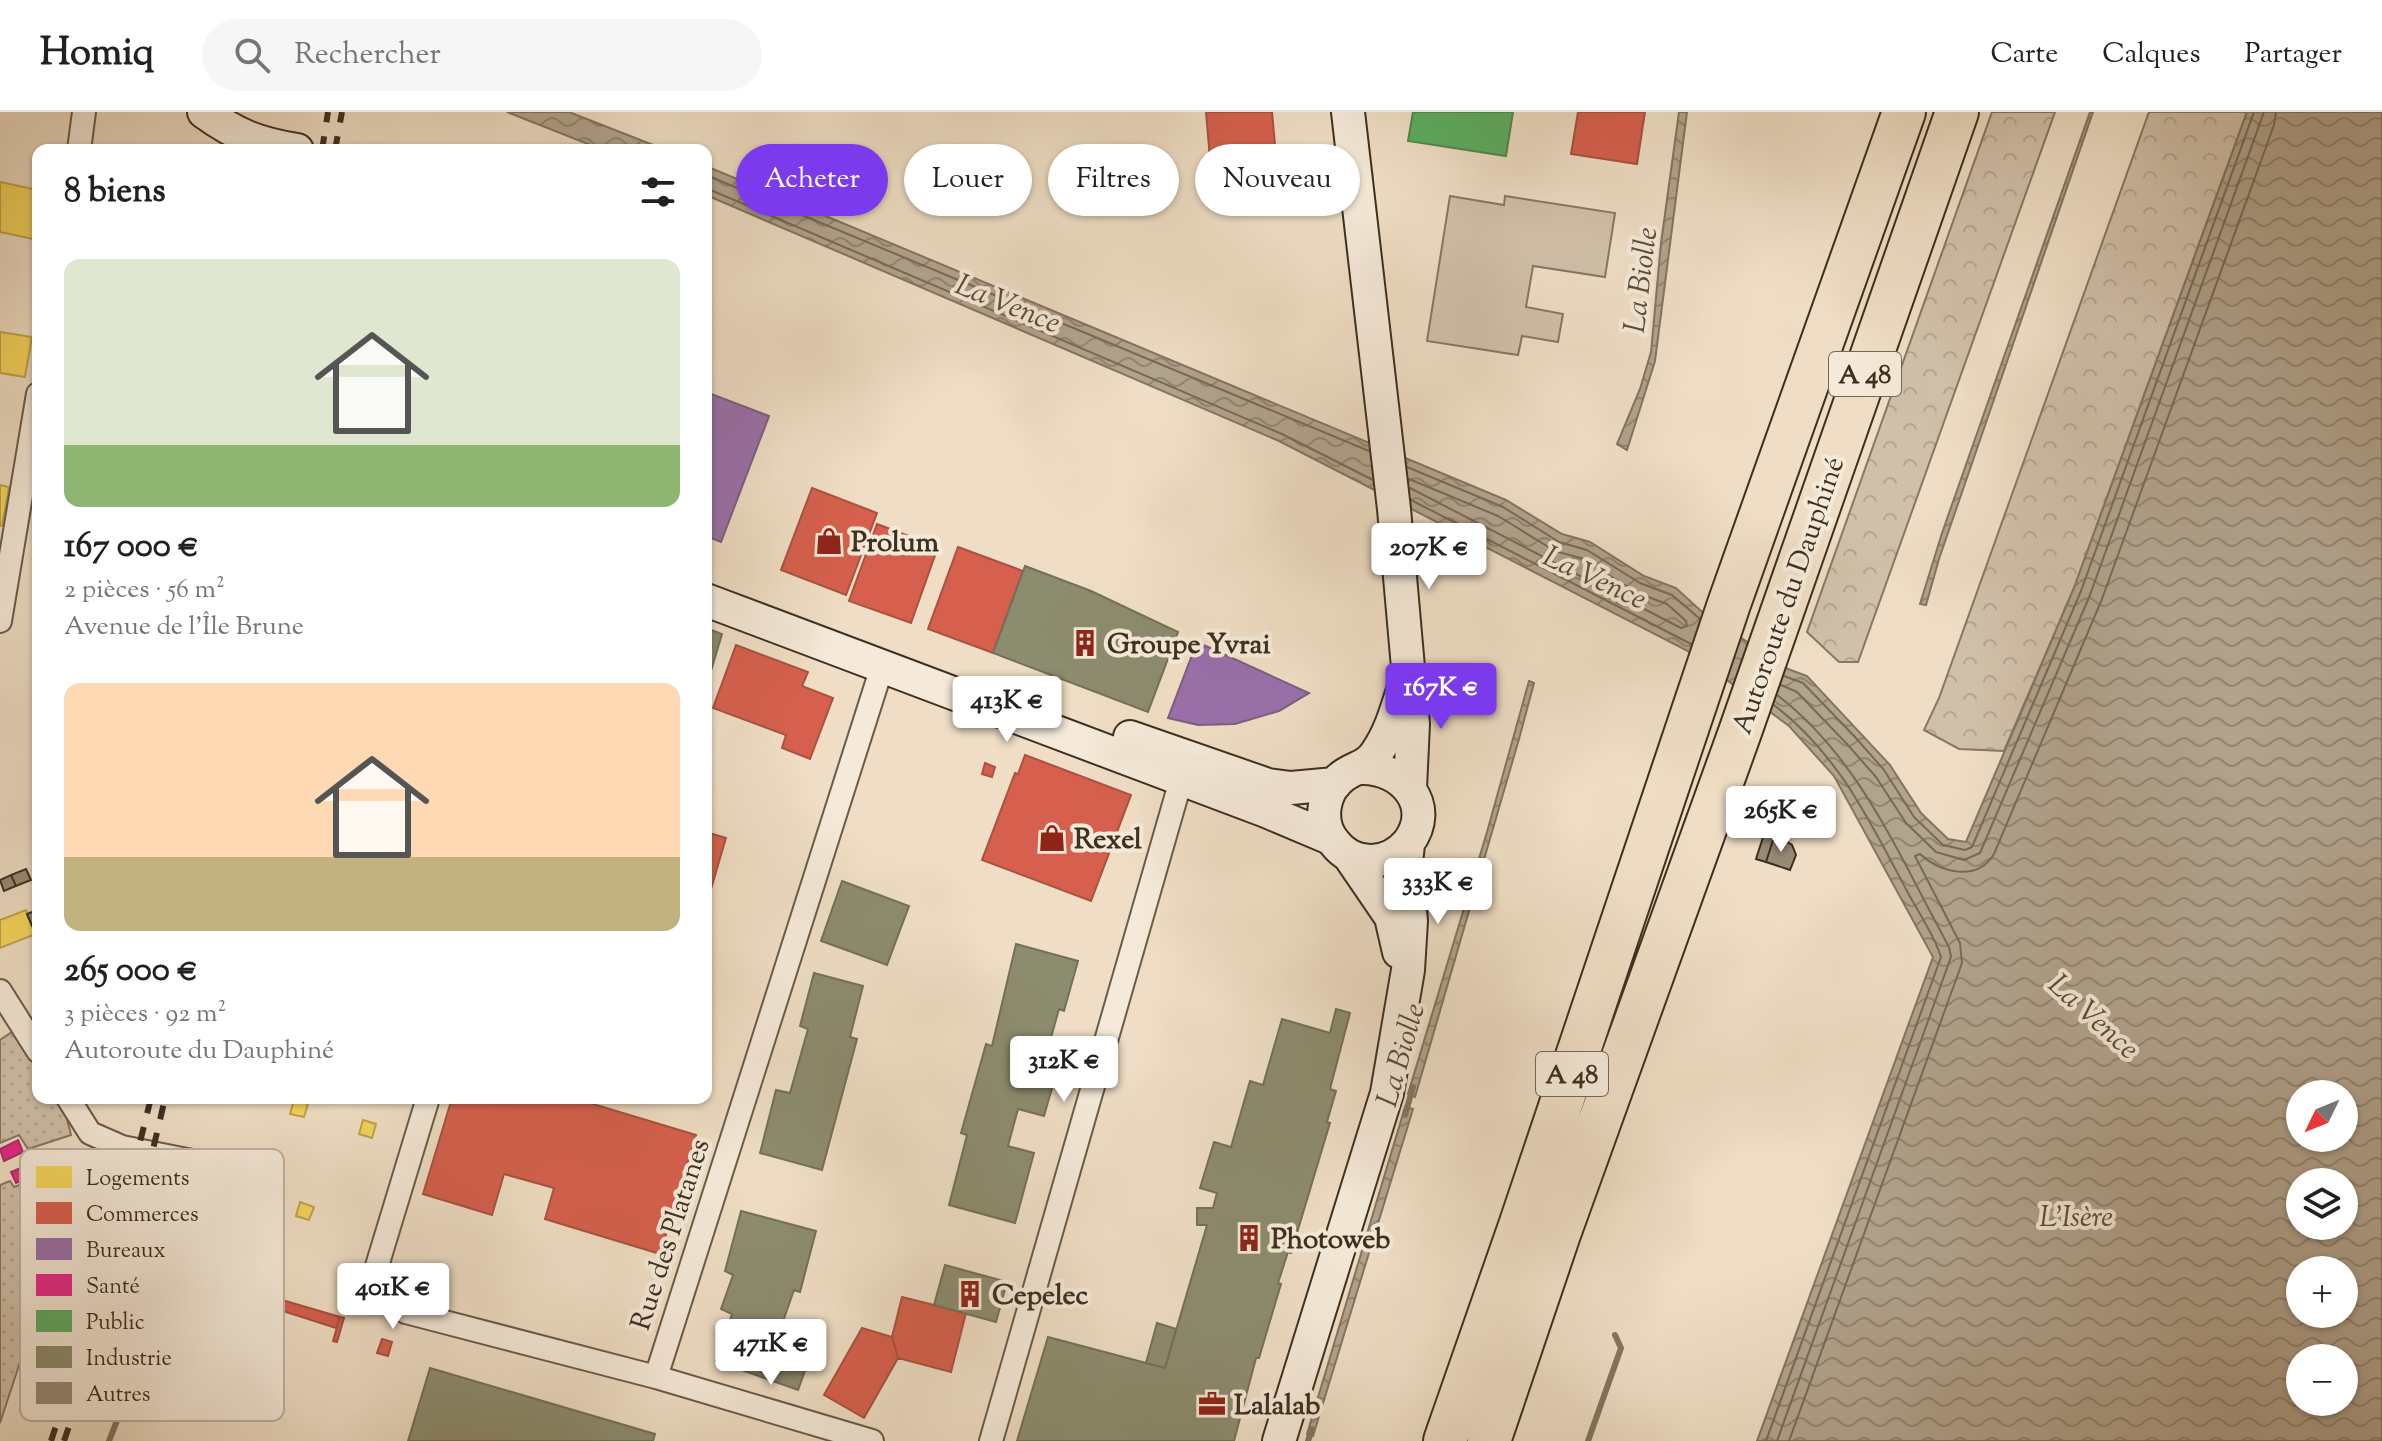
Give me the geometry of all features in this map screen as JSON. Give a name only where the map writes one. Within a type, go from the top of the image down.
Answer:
[{"type":"highway","name":"Autoroute du Dauphiné","points":[[1445,1441],[1697,707],[1729,604],[1904,112]]},
{"type":"highway","name":"Autoroute du Dauphiné","points":[[1489,1441],[1559,1234],[1740,732],[1957,112]]},
{"type":"street","points":[[80,144],[84,112]]},
{"type":"street","points":[[204,112],[229,130],[261,144]]},
{"type":"street","points":[[1279,1441],[1387,1093],[1408,970],[1411,921],[1406,863],[1418,811],[1410,788],[1413,724],[1387,438],[1348,112]]},
{"type":"street","points":[[0,621],[32,436]]},
{"type":"street","points":[[712,581],[1184,769],[1314,829],[1362,861],[1387,858],[1408,844]]},
{"type":"street","points":[[712,602],[882,667],[1184,769],[1291,788],[1335,784]]},
{"type":"street","name":"Rue des Platanes","points":[[656,1377],[882,667]]},
{"type":"street","points":[[1403,1003],[1400,959],[1391,917],[1325,825],[1324,810],[1327,796],[1335,784],[1343,776],[1363,768],[1376,755],[1393,725],[1408,675]]},
{"type":"street","points":[[1363,768],[1389,771],[1410,788]]},
{"type":"street","points":[[991,1441],[1184,769]]},
{"type":"street","points":[[0,991],[32,1042]]},
{"type":"street","points":[[72,1104],[90,1133],[132,1149]]},
{"type":"street","points":[[426,1104],[377,1266],[380,1298],[406,1312],[656,1377],[872,1441]]},
{"type":"green space","points":[[1992,112],[2055,112],[1858,662],[1839,662],[1807,632]]},
{"type":"green space","points":[[2149,112],[2247,112],[2074,588],[2004,751],[1959,749],[1924,730],[1939,698]]},
{"type":"green space","points":[[1450,196],[1504,205],[1505,196],[1615,213],[1605,277],[1533,266],[1526,307],[1563,314],[1558,342],[1522,336],[1518,355],[1427,341]]},
{"type":"green space","points":[[12,1032],[27,1044],[32,1055],[32,1104],[63,1104],[71,1135],[28,1149],[19,1135],[0,1143],[0,1040]]},
{"type":"green space","points":[[10,1181],[14,1187],[20,1185],[20,1362],[0,1423],[0,1185]]},
{"type":"water","points":[[507,112],[569,112],[651,144],[588,144]]},
{"type":"water","points":[[1679,112],[1687,112],[1655,361],[1627,450],[1617,444],[1640,389],[1651,352],[1661,243]]},
{"type":"water","points":[[2090,112],[2093,112],[1939,559],[1926,605],[1920,604],[1942,533]]},
{"type":"water","name":"L'Isère","points":[[2247,112],[2382,112],[2382,1441],[1757,1441],[1933,957],[1834,776],[1789,726],[1686,650],[1279,441],[755,216],[826,216],[1506,500],[1562,534],[1590,542],[1644,576],[1676,588],[1701,611],[1788,669],[1807,676],[1890,765],[1921,813],[1948,839],[1966,842],[2074,588]]},
{"type":"water","name":"L'Isère","points":[[712,169],[736,179],[736,208],[712,198]]},
{"type":"water","points":[[1529,681],[1534,683],[1519,739],[1415,1097],[1408,1094]]},
{"type":"water","points":[[1405,1107],[1413,1109],[1313,1436],[1307,1434]]},
{"type":"building: Logements","points":[[0,182],[32,189],[32,239],[0,232]]},
{"type":"building: Logements","points":[[0,332],[32,337],[25,377],[0,373]]},
{"type":"building: Logements","points":[[0,485],[9,487],[2,526],[0,526]]},
{"type":"building: Logements","points":[[26,910],[32,935],[0,948],[0,920]]},
{"type":"building: Logements","points":[[293,1104],[308,1104],[304,1117],[290,1114]]},
{"type":"building: Logements","points":[[363,1120],[376,1124],[372,1138],[359,1134]]},
{"type":"building: Logements","points":[[300,1202],[314,1207],[309,1220],[296,1216]]},
{"type":"building: Commerces","points":[[1206,112],[1272,112],[1275,144],[1209,144]]},
{"type":"building: Commerces","points":[[1578,112],[1645,112],[1637,164],[1571,154]]},
{"type":"building: Commerces","name":"Prolum","points":[[812,488],[877,513],[846,595],[781,570]]},
{"type":"building: Commerces","points":[[877,524],[938,547],[911,623],[849,601]]},
{"type":"building: Commerces","points":[[958,547],[1023,571],[993,653],[928,629]]},
{"type":"building: Commerces","points":[[736,645],[808,672],[802,686],[833,698],[810,759],[782,748],[786,735],[713,708]]},
{"type":"building: Commerces","points":[[1025,755],[1131,795],[1091,901],[982,860],[1015,773],[1018,774]]},
{"type":"building: Commerces","points":[[985,763],[995,767],[992,777],[982,774]]},
{"type":"building: Commerces","points":[[712,834],[726,838],[712,886]]},
{"type":"building: Commerces","points":[[450,1104],[593,1104],[696,1135],[660,1254],[545,1219],[554,1188],[504,1174],[492,1215],[423,1194]]},
{"type":"building: Commerces","points":[[902,1297],[966,1313],[951,1372],[898,1358],[892,1337]]},
{"type":"building: Commerces","points":[[284,1301],[340,1317],[336,1328],[284,1311]]},
{"type":"building: Commerces","points":[[340,1317],[344,1318],[337,1342],[333,1341]]},
{"type":"building: Commerces","points":[[862,1328],[892,1337],[898,1358],[864,1418],[824,1395]]},
{"type":"building: Commerces","points":[[382,1339],[392,1342],[388,1356],[377,1353]]},
{"type":"building: Bureaux","points":[[712,394],[769,416],[721,542],[712,538]]},
{"type":"building: Bureaux","name":"Groupe Yvrai","points":[[1197,642],[1309,693],[1279,711],[1235,724],[1198,725],[1168,718]]},
{"type":"building: Santé","points":[[18,1140],[22,1149],[20,1153],[4,1161],[0,1149]]},
{"type":"building: Santé","points":[[20,1168],[20,1181],[16,1183],[11,1172]]},
{"type":"building: Public","points":[[1413,112],[1513,112],[1506,156],[1408,141]]},
{"type":"building: Industrie","name":"Groupe Yvrai","points":[[1025,566],[1091,591],[1178,632],[1148,712],[993,653]]},
{"type":"building: Industrie","points":[[712,630],[722,634],[712,667]]},
{"type":"building: Industrie","points":[[842,881],[909,906],[887,965],[821,941]]},
{"type":"building: Industrie","points":[[1016,944],[1078,961],[1064,1011],[1059,1009],[1045,1059],[1059,1064],[1044,1116],[1018,1109],[1008,1146],[1034,1153],[1015,1223],[949,1205],[967,1135],[961,1133],[986,1044],[992,1046]]},
{"type":"building: Industrie","points":[[814,973],[863,986],[850,1037],[857,1039],[822,1170],[760,1153],[776,1090],[790,1093],[808,1029],[800,1026]]},
{"type":"building: Industrie","name":"Photoweb","points":[[1336,1009],[1350,1013],[1330,1089],[1336,1091],[1327,1122],[1330,1123],[1291,1253],[1288,1252],[1278,1283],[1281,1284],[1259,1358],[1256,1358],[1234,1441],[1017,1441],[1048,1337],[1165,1368],[1207,1225],[1197,1225],[1197,1208],[1213,1208],[1217,1193],[1200,1188],[1214,1142],[1231,1147],[1250,1081],[1263,1085],[1282,1019],[1330,1033]]},
{"type":"building: Industrie","points":[[741,1211],[816,1231],[800,1292],[794,1290],[780,1330],[815,1343],[798,1390],[716,1361],[732,1314],[721,1309],[733,1275],[725,1271]]},
{"type":"building: Industrie","name":"Cepelec","points":[[945,1265],[1007,1282],[996,1322],[934,1305]]},
{"type":"building: Industrie","points":[[1157,1323],[1176,1329],[1165,1368],[1146,1363]]},
{"type":"building: Industrie","points":[[430,1368],[655,1434],[653,1441],[408,1441]]},
{"type":"building: Autres","points":[[1765,831],[1775,834],[1766,862],[1756,859]]},
{"type":"building: Autres","points":[[1775,834],[1792,845],[1796,855],[1790,870],[1766,862]]},
{"type":"building: Autres","points":[[26,869],[31,880],[16,886],[11,875]]},
{"type":"building: Autres","points":[[11,875],[16,886],[4,891],[0,880]]},
{"type":"waterway","name":"La Biolle","points":[[1405,1115],[1413,1087]]},
{"type":"waterway","points":[[1588,1441],[1621,1348],[1615,1335]]},
{"type":"waterway","points":[[109,1441],[117,1421]]},
{"type":"waterway","name":"La Biolle","points":[[1308,1441],[1312,1429]]},
{"type":"railway","points":[[323,144],[328,112]]},
{"type":"railway","points":[[336,144],[342,112]]},
{"type":"railway","points":[[138,1149],[150,1104]]},
{"type":"railway","points":[[153,1149],[164,1104]]},
{"type":"railway","points":[[51,1441],[58,1421]]},
{"type":"railway","points":[[64,1441],[71,1421]]},
{"type":"place","name":"Prolum","points":[[829,541]]},
{"type":"place","name":"Groupe Yvrai","points":[[1085,643]]},
{"type":"place","name":"Rexel","points":[[1052,838]]},
{"type":"place","name":"Photoweb","points":[[1249,1238]]},
{"type":"place","name":"Cepelec","points":[[970,1294]]},
{"type":"place","name":"Lalalab","points":[[1212,1404]]},
{"type":"water label","name":"La Vence","points":[[1008,303]]},
{"type":"water label","name":"La Vence","points":[[1595,577]]},
{"type":"water label","name":"La Vence","points":[[2094,1016]]}]
